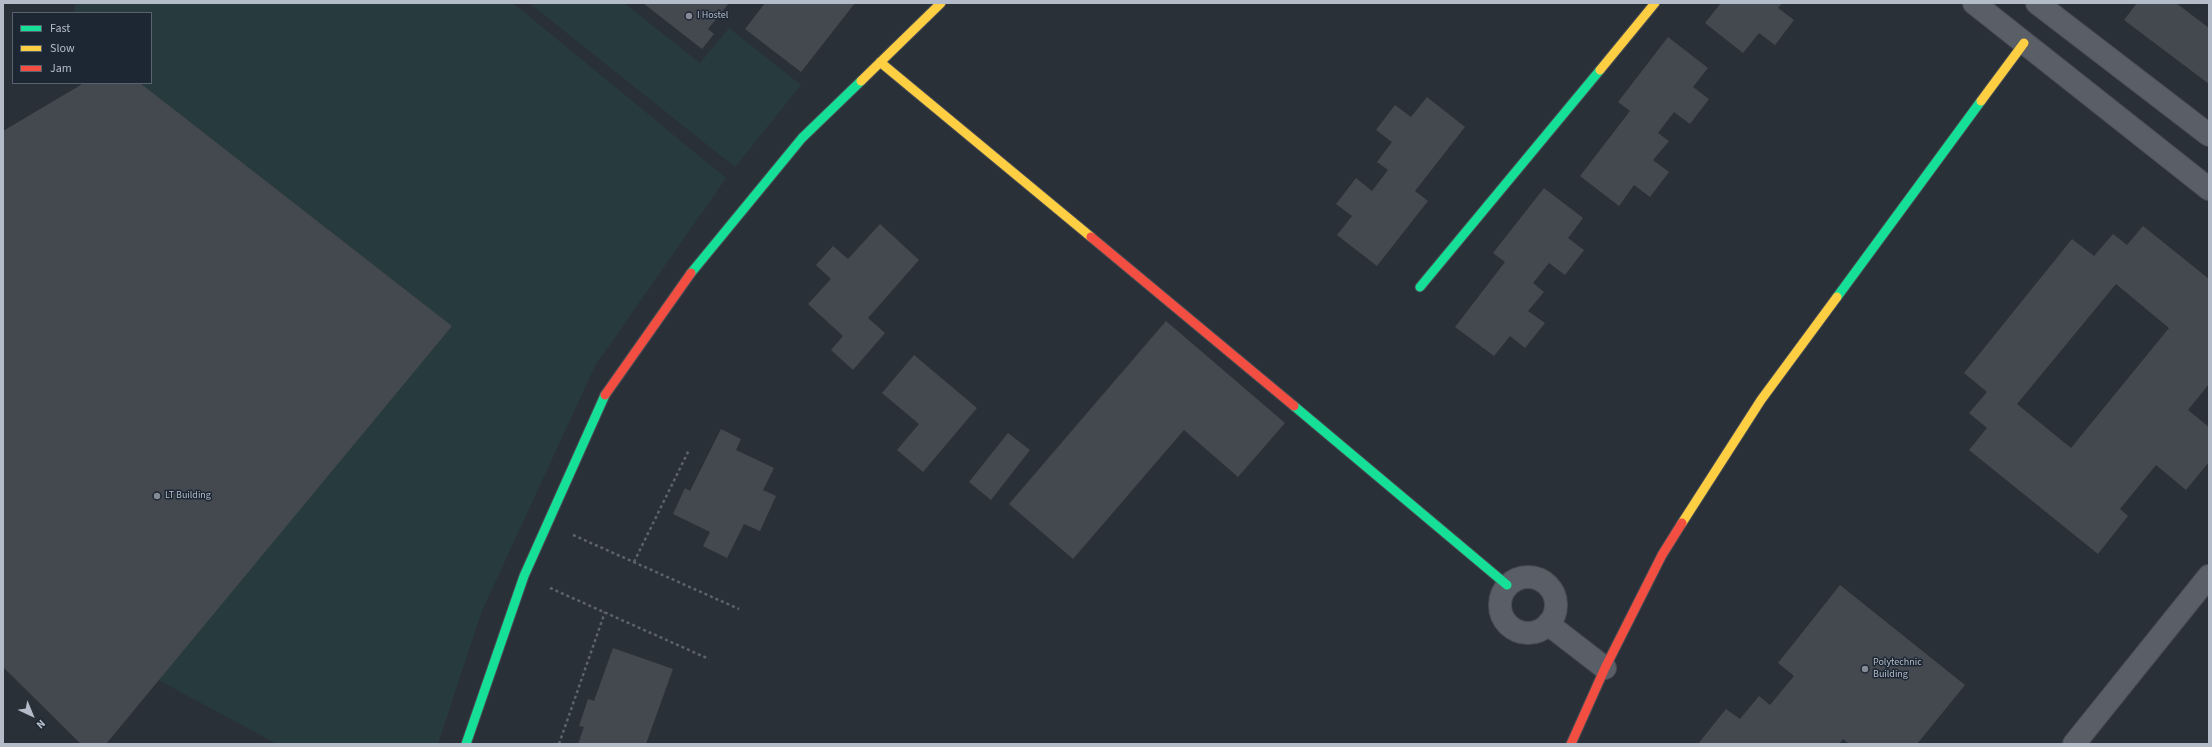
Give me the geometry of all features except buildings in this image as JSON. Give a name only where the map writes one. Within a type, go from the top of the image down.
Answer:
[{"type":"street","points":[[466,744],[524,576],[605,394],[690,275],[802,138],[941,3]]},
{"type":"street","points":[[1420,287],[1655,3]]},
{"type":"street","points":[[1974,3],[2209,189]]},
{"type":"street","points":[[2037,3],[2209,135]]},
{"type":"street","points":[[1571,744],[1605,668],[1662,555],[1761,400],[2024,43]]},
{"type":"street","points":[[880,62],[1399,493],[1507,585]]},
{"type":"street","points":[[1527,576],[1538,578],[1547,584],[1554,593],[1556,604],[1554,615],[1548,624],[1539,631],[1528,633],[1517,631],[1508,625],[1502,616],[1499,605],[1501,594],[1507,585],[1516,578],[1527,576]]},
{"type":"street","points":[[2074,744],[2209,576]]},
{"type":"street","points":[[1548,624],[1605,668]]},
{"type":"path","points":[[634,562],[689,450]]},
{"type":"path","points":[[548,524],[739,608]]},
{"type":"path","points":[[524,576],[709,659]]},
{"type":"path","points":[[559,744],[605,612]]},
{"type":"green space","points":[[76,3],[513,3],[726,178],[595,366],[482,611],[438,744],[277,744],[151,676],[452,326],[141,84],[152,84],[152,12],[73,12]]},
{"type":"green space","points":[[529,3],[624,3],[700,63],[729,28],[801,85],[735,167]]},
{"type":"traffic: fast","points":[[1420,287],[1600,70]]},
{"type":"traffic: fast","points":[[691,273],[802,138],[861,81]]},
{"type":"traffic: fast","points":[[1837,297],[1981,101]]},
{"type":"traffic: fast","points":[[466,744],[524,576],[605,395]]},
{"type":"traffic: fast","points":[[1294,406],[1507,585]]},
{"type":"traffic: slow","points":[[861,81],[941,3]]},
{"type":"traffic: slow","points":[[1600,70],[1655,3]]},
{"type":"traffic: slow","points":[[1981,101],[2024,43]]},
{"type":"traffic: slow","points":[[880,62],[1091,237]]},
{"type":"traffic: slow","points":[[1682,523],[1761,400],[1837,297]]},
{"type":"traffic: jam","points":[[1091,237],[1294,406]]},
{"type":"traffic: jam","points":[[605,395],[691,273]]},
{"type":"traffic: jam","points":[[1571,744],[1605,668],[1662,555],[1682,523]]},
{"type":"place","name":"I Hostel","points":[[689,16]]},
{"type":"place","name":"LT Building","points":[[157,496]]},
{"type":"place","name":"Polytechnic Building","points":[[1865,669]]}]
